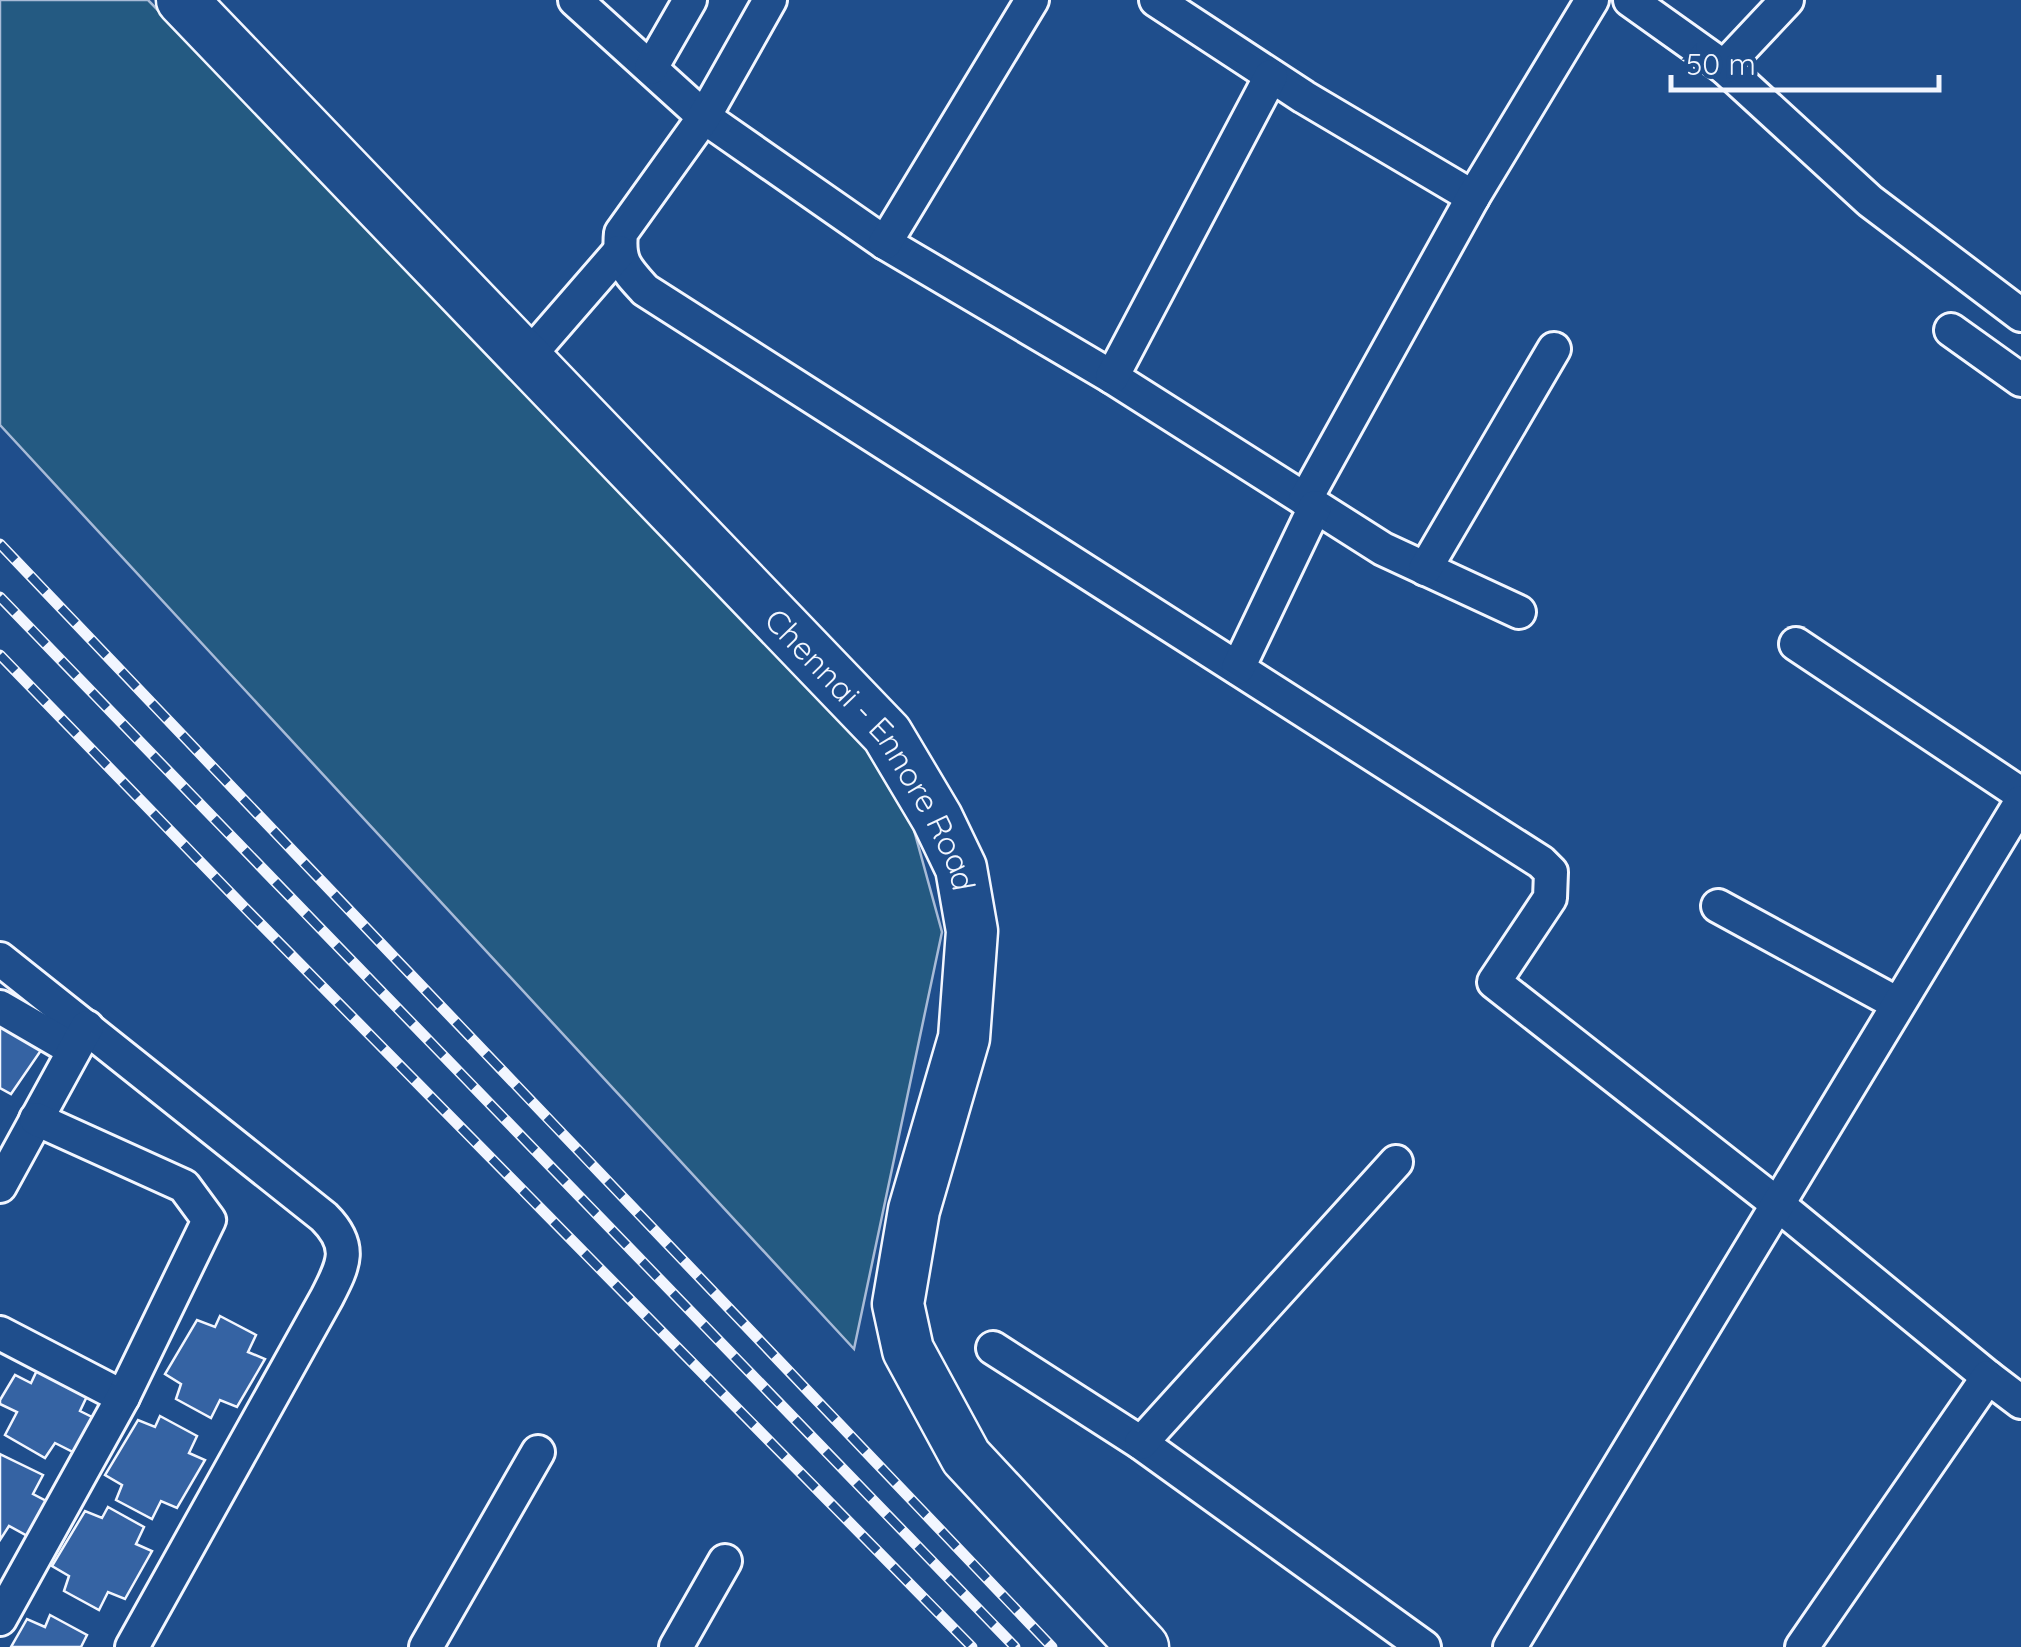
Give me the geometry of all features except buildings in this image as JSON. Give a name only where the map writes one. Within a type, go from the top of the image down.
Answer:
[{"type":"main road","name":"Chennai - Ennore Road","points":[[182,0],[887,734],[937,818],[961,868],[972,931],[964,1038],[914,1210],[898,1304],[908,1350],[966,1457],[1143,1647]]},
{"type":"street","points":[[575,0],[704,117],[885,243],[1112,378],[1383,548],[1518,612]]},
{"type":"street","points":[[651,68],[690,0]]},
{"type":"street","points":[[770,0],[704,117],[621,232],[619,252],[626,269],[645,290],[1541,862],[1551,872],[1550,898],[1494,982],[2021,1402]]},
{"type":"street","points":[[885,243],[1032,0]]},
{"type":"street","points":[[1156,0],[1272,76],[1473,197]]},
{"type":"street","points":[[1238,668],[1310,503],[1473,197],[1592,0]]},
{"type":"street","points":[[1630,0],[1724,67],[1870,201],[2021,315]]},
{"type":"street","points":[[1724,67],[1787,0]]},
{"type":"street","points":[[1112,378],[1272,76]]},
{"type":"street","points":[[527,358],[619,252]]},
{"type":"street","points":[[1951,330],[2021,380]]},
{"type":"street","points":[[1425,570],[1554,349]]},
{"type":"street","points":[[1796,644],[2021,794]]},
{"type":"street","points":[[1510,1647],[2021,802]]},
{"type":"street","points":[[1718,906],[1898,1004]]},
{"type":"street","points":[[0,959],[80,1039],[324,1217],[343,1241],[344,1258],[327,1297],[132,1647]]},
{"type":"street","points":[[0,1007],[80,1039]]},
{"type":"street","points":[[0,1186],[80,1039]]},
{"type":"street","points":[[0,1619],[9,1577],[123,1396],[209,1220],[184,1186],[36,1119]]},
{"type":"street","points":[[1141,1443],[1396,1162]]},
{"type":"street","points":[[0,1334],[123,1396]]},
{"type":"street","points":[[993,1348],[1141,1443],[1424,1647]]},
{"type":"street","points":[[1802,1647],[1988,1377]]},
{"type":"street","points":[[426,1647],[538,1452]]},
{"type":"street","points":[[676,1647],[725,1562]]},
{"type":"shaded area","points":[[0,0],[148,0],[895,761],[942,932],[854,1349],[0,425]]},
{"type":"railway","points":[[0,544],[1052,1647]]},
{"type":"railway","points":[[0,597],[1015,1647]]},
{"type":"railway","points":[[0,655],[972,1647]]}]
